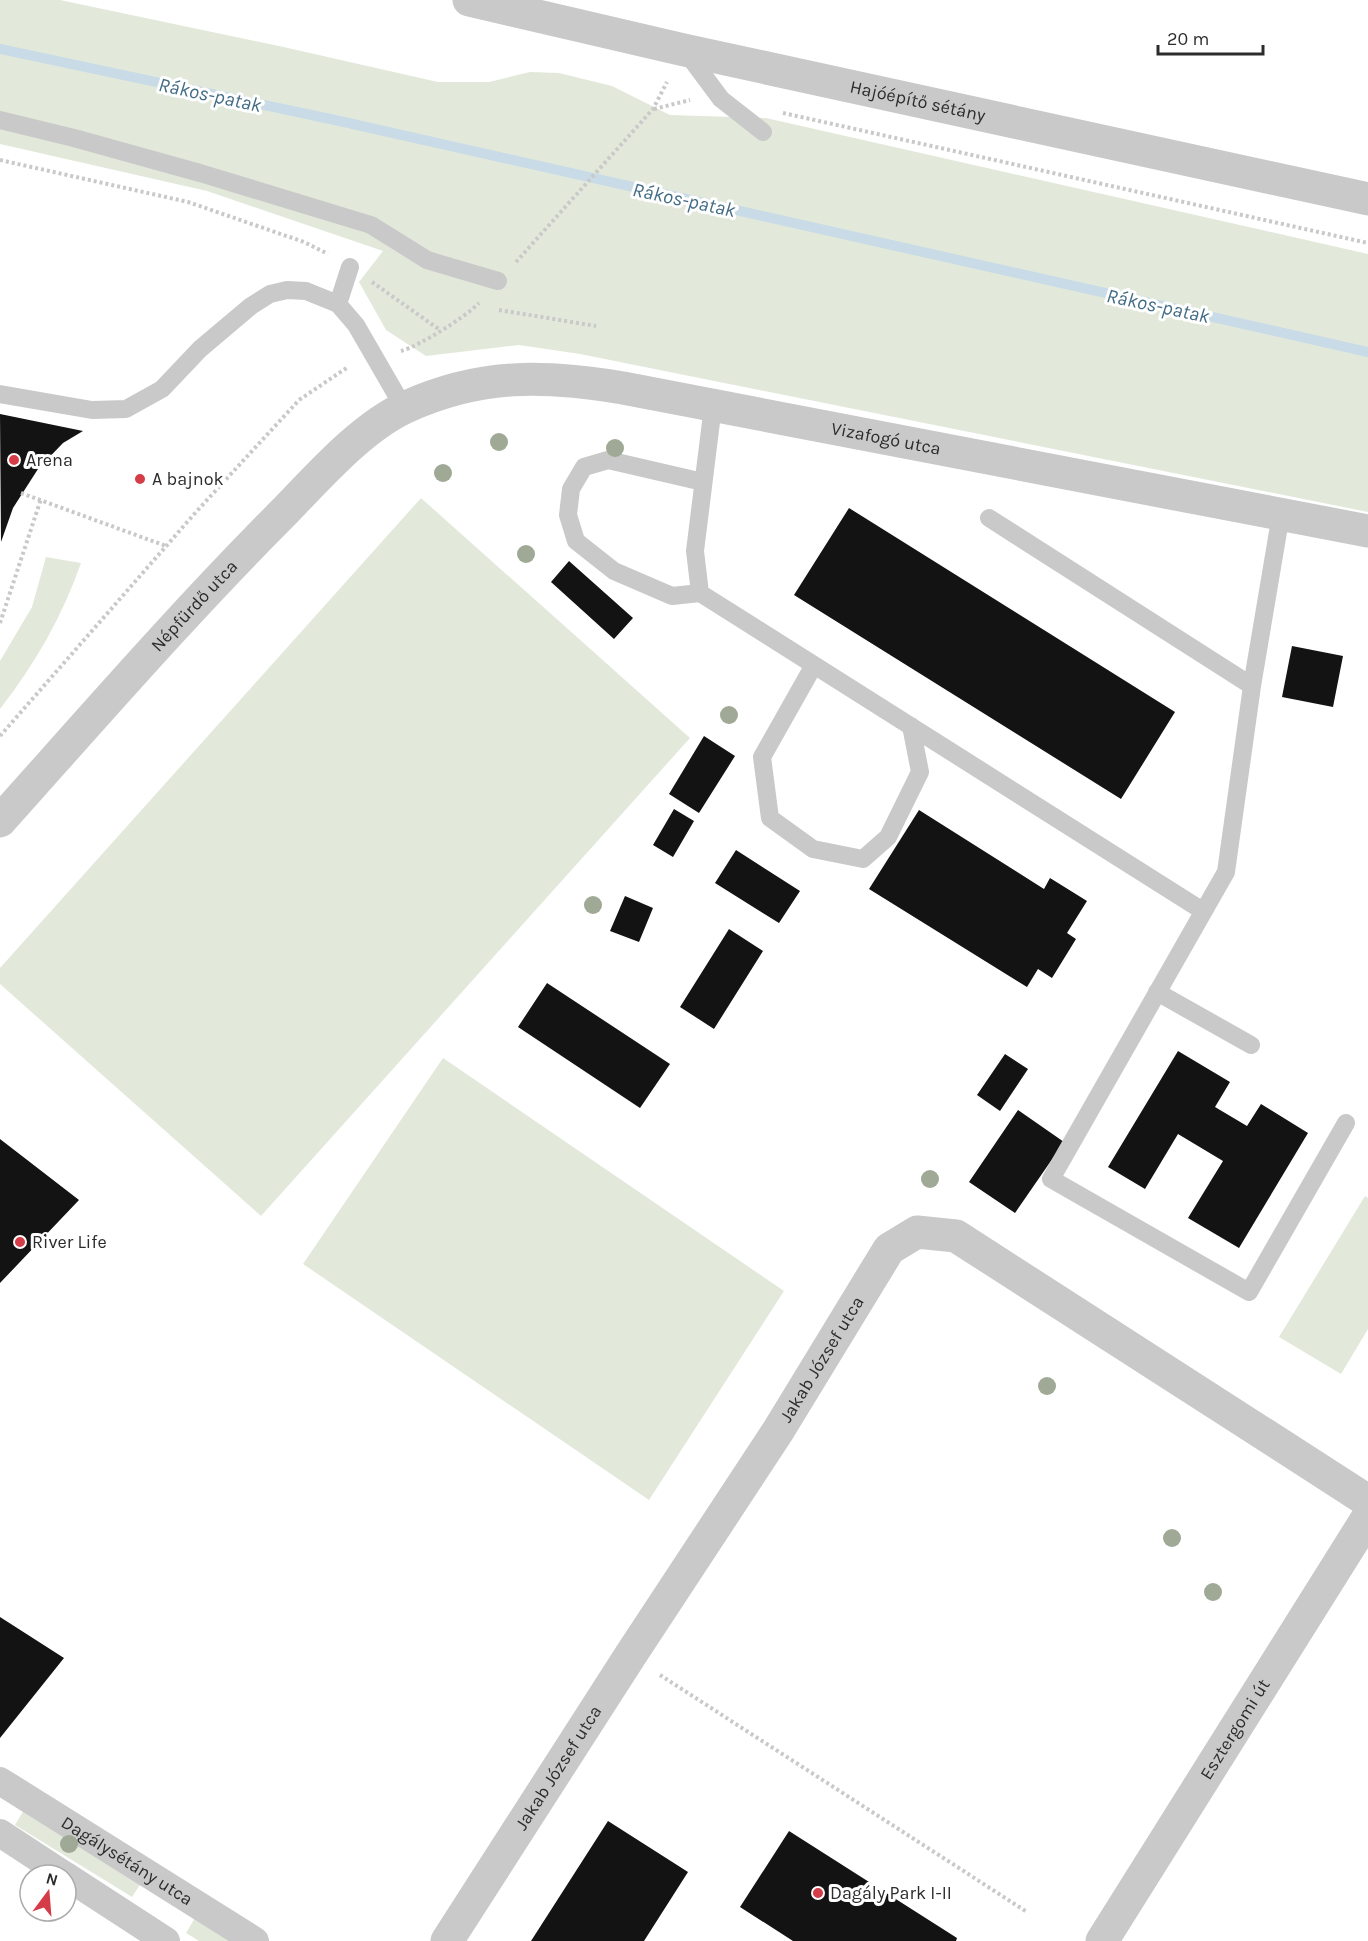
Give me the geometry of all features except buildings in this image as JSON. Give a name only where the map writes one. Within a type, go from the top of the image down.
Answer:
[{"type":"street","name":"Hajóépítő sétány","points":[[469,0],[684,50],[1368,199]]},
{"type":"street","name":"Vizafogó utca","points":[[404,408],[447,390],[487,381],[531,378],[578,380],[1368,531]]},
{"type":"street","name":"Népfürdő utca","points":[[0,821],[225,571],[334,461],[385,419],[404,408]]},
{"type":"street","name":"Jakab József utca","points":[[447,1941],[778,1431],[889,1249],[917,1232],[956,1236],[1368,1501]]},
{"type":"street","name":"Esztergomi út","points":[[1102,1941],[1368,1517]]},
{"type":"street","name":"Dagálysétány utca","points":[[0,1781],[255,1941]]},
{"type":"street","points":[[0,1833],[45,1863]]},
{"type":"street","points":[[78,1884],[166,1941]]},
{"type":"lane","points":[[684,50],[722,99],[763,132]]},
{"type":"lane","points":[[0,120],[177,167],[371,225],[427,260],[498,281]]},
{"type":"lane","points":[[338,304],[350,267]]},
{"type":"lane","points":[[0,394],[92,410],[126,409],[162,388],[200,350],[251,306],[270,294],[287,290],[306,291],[338,304],[356,325],[404,408]]},
{"type":"lane","points":[[700,593],[695,551],[713,406]]},
{"type":"lane","points":[[703,482],[608,460],[584,467],[571,489],[568,515],[576,541],[614,571],[672,596],[700,593],[1203,911]]},
{"type":"lane","points":[[1281,514],[1252,686],[1226,872],[1050,1179],[1249,1292],[1346,1123]]},
{"type":"lane","points":[[989,518],[1252,686]]},
{"type":"lane","points":[[814,665],[762,757],[770,818],[813,849],[863,859],[888,837],[920,772],[911,726]]},
{"type":"lane","points":[[1157,992],[1251,1045]]},
{"type":"path","points":[[0,736],[166,546],[299,400],[347,367],[412,347],[476,306],[653,109],[704,97],[722,99]]},
{"type":"path","points":[[779,112],[1368,243]]},
{"type":"path","points":[[0,160],[188,202],[304,242],[350,267],[440,330]]},
{"type":"path","points":[[476,306],[487,308]]},
{"type":"path","points":[[498,310],[596,326]]},
{"type":"path","points":[[21,493],[166,546]]},
{"type":"path","points":[[0,623],[41,499]]},
{"type":"path","points":[[630,1656],[1027,1912]]},
{"type":"shaded area","points":[[0,0],[60,0],[438,82],[489,82],[530,72],[559,73],[612,86],[670,115],[766,118],[1368,254],[1368,512],[580,354],[519,345],[426,356],[386,330],[359,282],[383,251],[207,191],[0,144]]},
{"type":"shaded area","points":[[421,498],[690,738],[261,1216],[0,984],[0,968]]},
{"type":"shaded area","points":[[46,557],[81,563],[74,583],[46,639],[25,675],[0,709],[0,661],[32,607]]},
{"type":"shaded area","points":[[443,1058],[784,1291],[649,1500],[303,1264]]},
{"type":"shaded area","points":[[1365,1196],[1368,1198],[1368,1329],[1341,1374],[1279,1337]]},
{"type":"shaded area","points":[[25,1808],[143,1880],[132,1897],[15,1825]]},
{"type":"shaded area","points":[[196,1916],[236,1941],[199,1941],[186,1933]]},
{"type":"waterway","name":"Rákos-patak","points":[[0,49],[335,120],[1368,352]]},
{"type":"place","name":"Arena","points":[[14,460]]},
{"type":"place","name":"A bajnok","points":[[140,479]]},
{"type":"place","name":"River Life","points":[[20,1242]]},
{"type":"place","name":"Dagály Park I-II","points":[[818,1893]]}]
